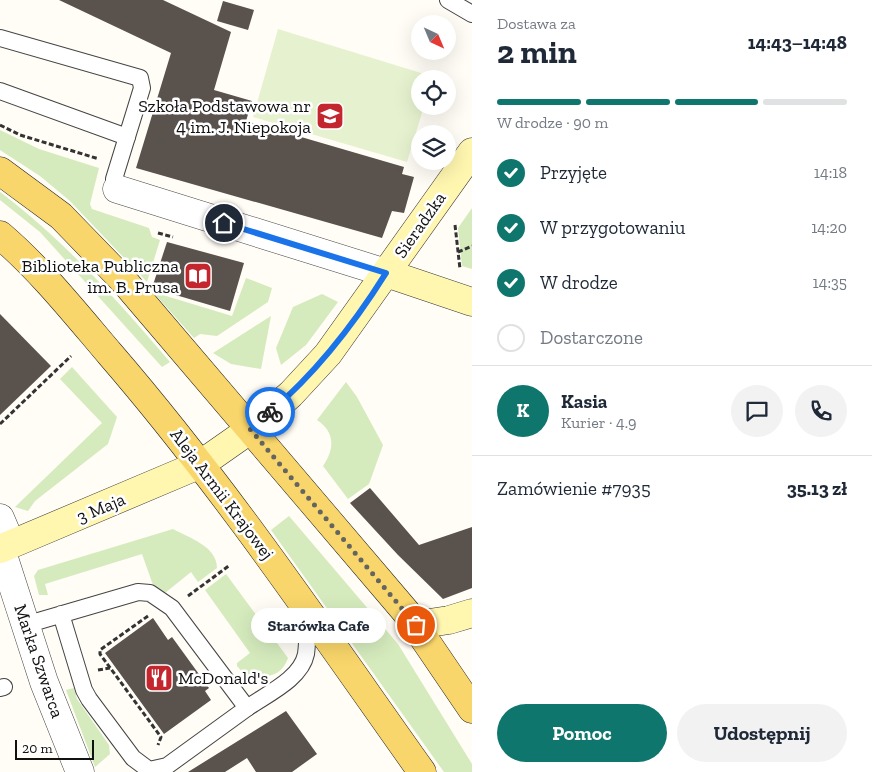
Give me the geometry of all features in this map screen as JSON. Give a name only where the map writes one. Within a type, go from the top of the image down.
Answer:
[{"type":"main road","name":"Sieradzka","points":[[250,429],[291,394],[328,354],[472,152]]},
{"type":"main road","points":[[0,171],[61,216],[124,281],[416,625],[472,709]]},
{"type":"main road","name":"Aleja Armii Krajowej","points":[[0,235],[28,259],[146,395],[201,464],[250,528],[422,772]]},
{"type":"main road","points":[[386,273],[472,302]]},
{"type":"main road","name":"3 Maja","points":[[4,547],[201,464],[250,429]]},
{"type":"main road","points":[[416,625],[449,620],[472,613]]},
{"type":"street","points":[[117,177],[386,273]]},
{"type":"street","name":"Marka Szwarca","points":[[0,518],[4,547],[25,625],[44,682],[80,772]]},
{"type":"lane","points":[[448,0],[472,14]]},
{"type":"lane","points":[[0,38],[140,78],[142,88],[117,177]]},
{"type":"lane","points":[[0,91],[127,137]]},
{"type":"lane","points":[[25,625],[138,592],[150,593],[172,608],[247,708]]},
{"type":"lane","points":[[61,614],[84,690],[89,699],[133,758],[149,770],[167,766],[287,680],[301,667],[306,655],[308,610]]},
{"type":"path","points":[[0,125],[117,177]]},
{"type":"path","points":[[455,224],[460,269]]},
{"type":"path","points":[[458,252],[472,246]]},
{"type":"path","points":[[0,424],[71,356]]},
{"type":"path","points":[[149,770],[161,737],[100,654],[100,650],[152,614],[157,619],[230,565]]},
{"type":"green space","points":[[278,29],[411,70],[411,115],[421,115],[418,125],[411,125],[411,149],[407,162],[253,117]]},
{"type":"green space","points":[[0,130],[39,149],[99,168],[90,204],[92,209],[149,228],[152,237],[160,240],[147,282],[70,201],[40,176],[0,150]]},
{"type":"green space","points":[[0,192],[47,231],[90,272],[170,362],[162,367],[40,232],[0,200]]},
{"type":"green space","points":[[472,208],[472,269],[462,266],[458,228]]},
{"type":"green space","points":[[246,278],[272,288],[268,302],[217,336],[200,334],[194,338],[153,292],[232,316]]},
{"type":"green space","points":[[322,294],[338,302],[306,345],[281,365],[276,348],[293,307]]},
{"type":"green space","points":[[271,316],[261,369],[231,364],[213,353]]},
{"type":"green space","points":[[72,367],[117,417],[108,444],[35,501],[28,511],[15,507],[102,423],[60,379]]},
{"type":"green space","points":[[346,382],[357,397],[383,445],[369,484],[348,499],[323,466],[330,453],[331,441],[327,430],[317,420]]},
{"type":"green space","points":[[289,516],[398,644],[472,764],[472,772],[444,772],[271,530]]},
{"type":"green space","points":[[173,529],[194,539],[207,548],[216,560],[217,568],[198,582],[191,572],[165,593],[159,593],[153,585],[142,554],[45,584],[48,595],[39,595],[34,576],[38,570]]},
{"type":"green space","points":[[226,574],[288,658],[281,670],[276,673],[264,676],[244,674],[237,666],[237,663],[250,653],[205,590]]},
{"type":"green space","points":[[74,688],[77,699],[109,745],[110,754],[95,767],[66,690]]},
{"type":"building","points":[[59,0],[163,0],[231,32],[214,90],[252,101],[246,121],[404,167],[402,174],[414,177],[404,213],[392,211],[382,238],[136,168],[171,53]]},
{"type":"building","points":[[223,1],[254,10],[248,30],[217,21]]},
{"type":"building","name":"Biblioteka Publiczna im. B. Prusa","points":[[167,242],[244,263],[230,311],[152,288]]},
{"type":"building","points":[[0,314],[51,366],[0,415]]},
{"type":"building","points":[[370,488],[419,545],[472,527],[472,588],[443,599],[398,555],[350,503]]},
{"type":"building","name":"McDonald's","points":[[153,618],[168,640],[172,637],[209,688],[205,691],[211,700],[164,734],[105,653]]},
{"type":"building","points":[[286,711],[317,754],[292,772],[256,772],[247,758],[225,772],[188,772]]},
{"type":"way so far","points":[[270,412],[250,429],[416,625]]},
{"type":"place","name":"Szkoła Podstawowa nr 4 im. J. Niepokoja","points":[[330,116]]},
{"type":"place","name":"Biblioteka Publiczna im. B. Prusa","points":[[198,276]]},
{"type":"place","name":"Starówka Cafe","points":[[416,625]]},
{"type":"place","name":"McDonald's","points":[[159,678]]},
{"type":"route","points":[[224,223],[386,273],[328,354],[291,394],[270,412]]}]
